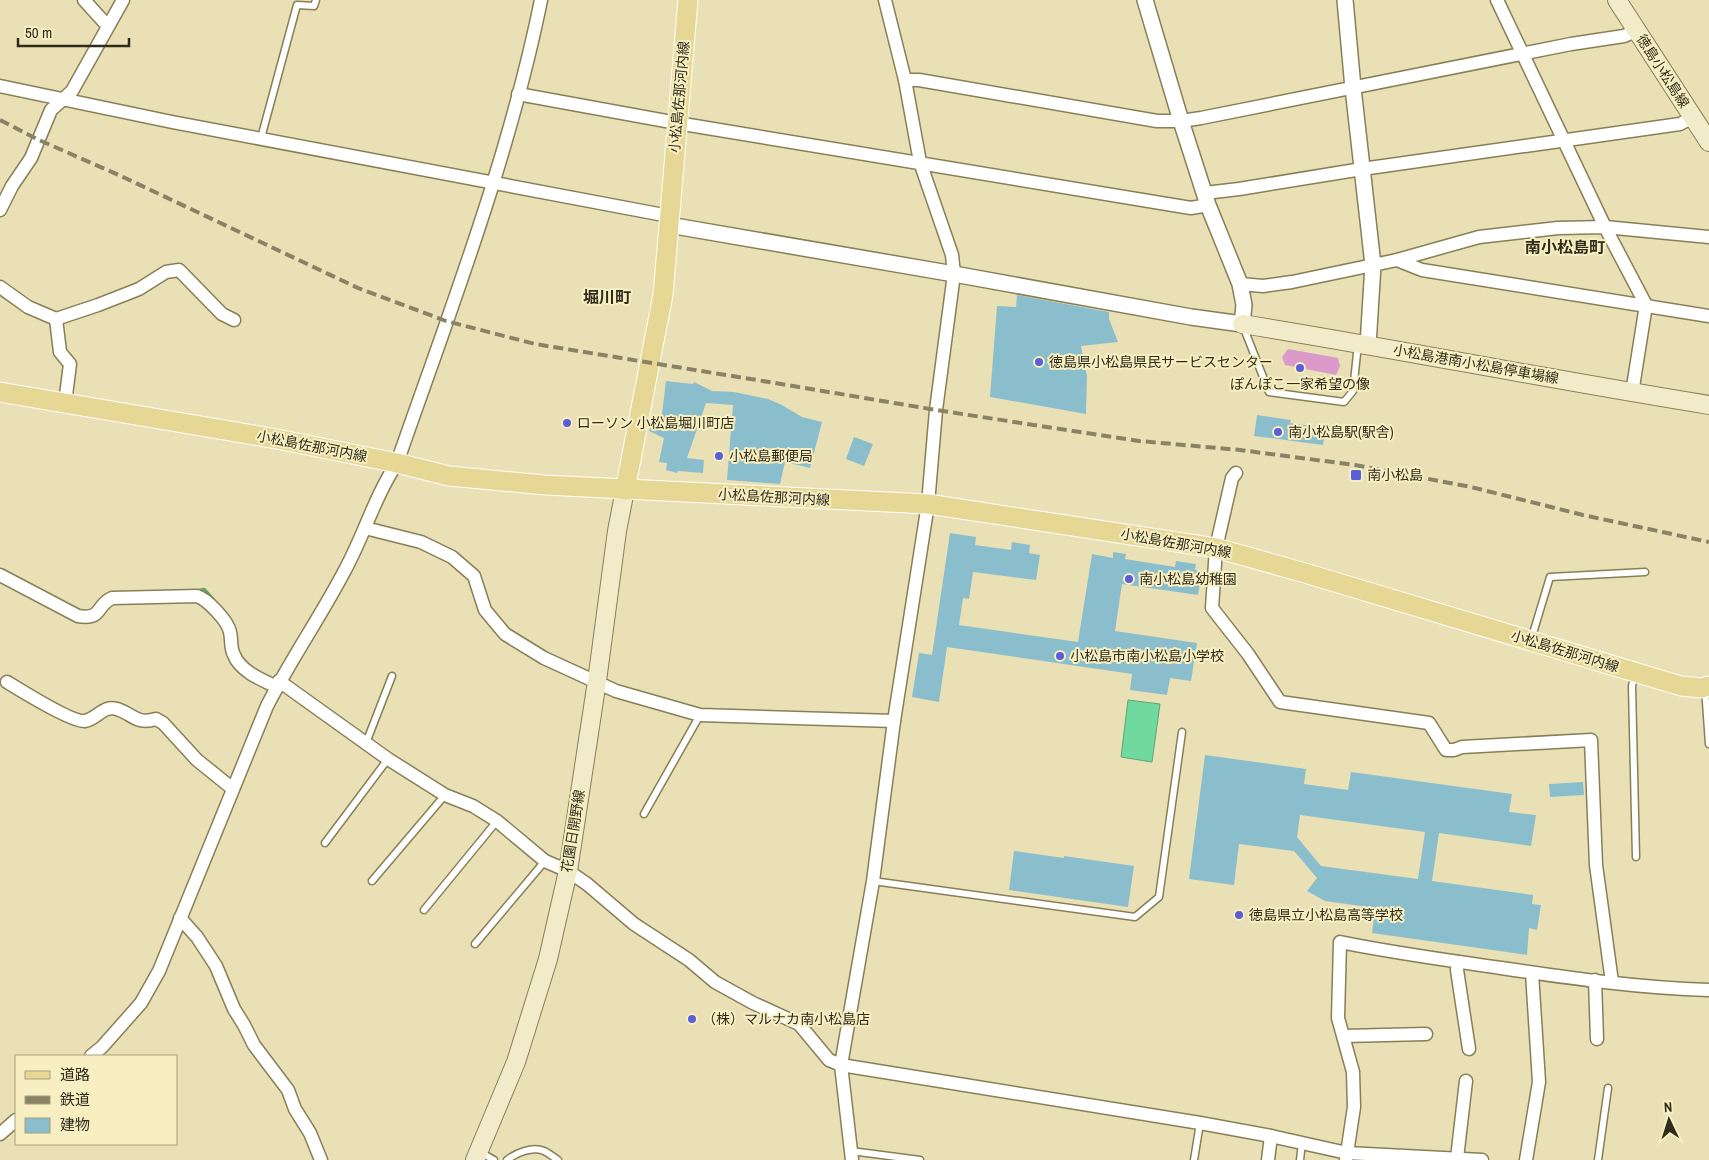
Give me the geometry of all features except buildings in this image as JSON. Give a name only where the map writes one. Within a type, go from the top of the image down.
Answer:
[{"type":"main road","name":"小松島佐那河内線","points":[[625,490],[663,294],[688,0]]},
{"type":"main road","name":"徳島小松島線","points":[[1617,0],[1709,142]]},
{"type":"main road","name":"小松島港南小松島停車場線","points":[[1242,324],[1709,405]]},
{"type":"main road","name":"小松島佐那河内線","points":[[0,392],[277,439],[397,463],[449,476],[625,490],[928,504],[1216,548],[1681,686],[1707,687]]},
{"type":"main road","name":"花園日開野線","points":[[483,1157],[548,959],[568,871],[617,531],[625,490]]},
{"type":"street","points":[[84,0],[109,25]]},
{"type":"street","points":[[0,210],[12,186],[31,158],[51,110],[72,91],[123,0]]},
{"type":"street","points":[[93,1055],[141,1003],[159,971],[267,706],[345,570],[386,480],[397,463],[492,184],[529,56],[541,0]]},
{"type":"street","points":[[852,1155],[841,1065],[873,882],[894,721],[928,504],[936,410],[954,274],[952,255],[920,162],[905,80],[885,0]]},
{"type":"street","points":[[0,86],[63,100],[445,173],[669,221],[1191,317],[1242,324],[1244,305],[1240,284],[1206,199],[1180,120],[1145,0]]},
{"type":"street","points":[[1345,0],[1373,265],[1363,344]]},
{"type":"street","points":[[1497,0],[1605,227],[1646,305],[1632,393]]},
{"type":"street","points":[[905,80],[919,80],[1157,121],[1180,120],[1201,118],[1522,54],[1624,36],[1636,31]]},
{"type":"street","points":[[518,94],[677,123],[1191,208],[1206,199],[1239,189],[1680,124],[1693,116]]},
{"type":"street","points":[[1240,284],[1263,286],[1292,282],[1397,260],[1479,237],[1558,228],[1605,227],[1709,237]]},
{"type":"street","points":[[1397,260],[1422,270],[1709,316]]},
{"type":"street","points":[[0,287],[28,307],[56,319],[139,289],[166,272],[179,270],[222,314],[234,320]]},
{"type":"street","points":[[56,319],[60,352],[70,364],[66,403]]},
{"type":"street","points":[[1236,473],[1232,478],[1216,548],[1212,608],[1248,654],[1280,702],[1429,723],[1446,750],[1454,750],[1462,746],[1591,740],[1596,865],[1612,982]]},
{"type":"street","points":[[365,528],[421,542],[452,557],[474,576],[485,610],[505,634],[544,658],[616,691],[700,714],[894,721]]},
{"type":"street","points":[[0,575],[83,617],[96,615],[105,601],[112,598],[197,596],[203,598],[227,623],[234,656],[244,669],[278,684],[445,795],[473,806],[497,821],[545,862],[568,871],[587,884],[634,924],[689,960],[715,982],[799,1024],[829,1060],[841,1065],[1200,1123],[1302,1143],[1347,1157],[1482,1160]]},
{"type":"street","points":[[7,682],[71,717],[84,721],[105,709],[116,709],[140,721],[148,722],[156,719],[163,723],[197,760],[233,789]]},
{"type":"street","points":[[180,918],[197,937],[216,966],[234,1009],[254,1045],[288,1090],[295,1109],[310,1133],[321,1160]]},
{"type":"street","points":[[1347,1157],[1354,1108],[1354,1072],[1338,1018],[1340,942],[1458,962],[1532,972],[1612,982],[1709,990]]},
{"type":"street","points":[[1458,962],[1457,970],[1468,1049]]},
{"type":"street","points":[[1526,1160],[1539,1082],[1532,972]]},
{"type":"street","points":[[1595,980],[1597,1039]]},
{"type":"street","points":[[1344,1036],[1426,1034]]},
{"type":"street","points":[[1457,1158],[1466,1081]]},
{"type":"street","points":[[0,1134],[15,1121]]},
{"type":"street","points":[[1268,1160],[1271,1136]]},
{"type":"lane","points":[[261,138],[297,5],[314,6],[316,0]]},
{"type":"lane","points":[[1242,324],[1269,392],[1344,402],[1353,391],[1363,344]]},
{"type":"lane","points":[[1531,641],[1550,577],[1645,572]]},
{"type":"lane","points":[[1635,672],[1632,686],[1636,857]]},
{"type":"lane","points":[[366,743],[392,676]]},
{"type":"lane","points":[[1707,687],[1709,744]]},
{"type":"lane","points":[[644,814],[700,714]]},
{"type":"lane","points":[[873,882],[1134,917],[1159,897],[1182,732]]},
{"type":"lane","points":[[325,843],[388,758]]},
{"type":"lane","points":[[372,881],[445,795]]},
{"type":"lane","points":[[424,910],[497,821]]},
{"type":"lane","points":[[475,944],[545,862]]},
{"type":"lane","points":[[1598,1160],[1608,1088]]},
{"type":"lane","points":[[1194,1160],[1200,1123]]},
{"type":"lane","points":[[1300,1160],[1302,1143]]},
{"type":"lane","points":[[507,1160],[528,1150],[544,1150],[558,1160]]},
{"type":"lane","points":[[852,1155],[920,1160]]},
{"type":"shaded area","points":[[1288,349],[1338,358],[1340,366],[1336,375],[1285,365],[1282,357]]},
{"type":"shaded area","points":[[1128,700],[1160,704],[1152,762],[1121,757]]},
{"type":"waterway","points":[[196,592],[204,590],[213,600]]},
{"type":"railway","points":[[0,120],[39,140],[121,176],[358,288],[446,321],[535,344],[936,410],[1139,441],[1240,450],[1355,465],[1471,487],[1583,515],[1709,542]]},
{"type":"place","name":"徳島県小松島県民サービスセンター","points":[[1039,362]]},
{"type":"place","name":"ぽんぽこ一家希望の像","points":[[1300,368]]},
{"type":"place","name":"ローソン 小松島堀川町店","points":[[567,423]]},
{"type":"place","name":"南小松島駅(駅舎)","points":[[1278,432]]},
{"type":"place","name":"小松島郵便局","points":[[719,456]]},
{"type":"place","name":"南小松島","points":[[1356,475]]},
{"type":"place","name":"南小松島幼稚園","points":[[1129,579]]},
{"type":"place","name":"小松島市南小松島小学校","points":[[1060,656]]},
{"type":"place","name":"徳島県立小松島高等学校","points":[[1239,915]]},
{"type":"place","name":"（株）マルナカ南小松島店","points":[[692,1019]]},
{"type":"district","name":"南小松島町","points":[[1565,247]]},
{"type":"district","name":"堀川町","points":[[607,297]]}]
